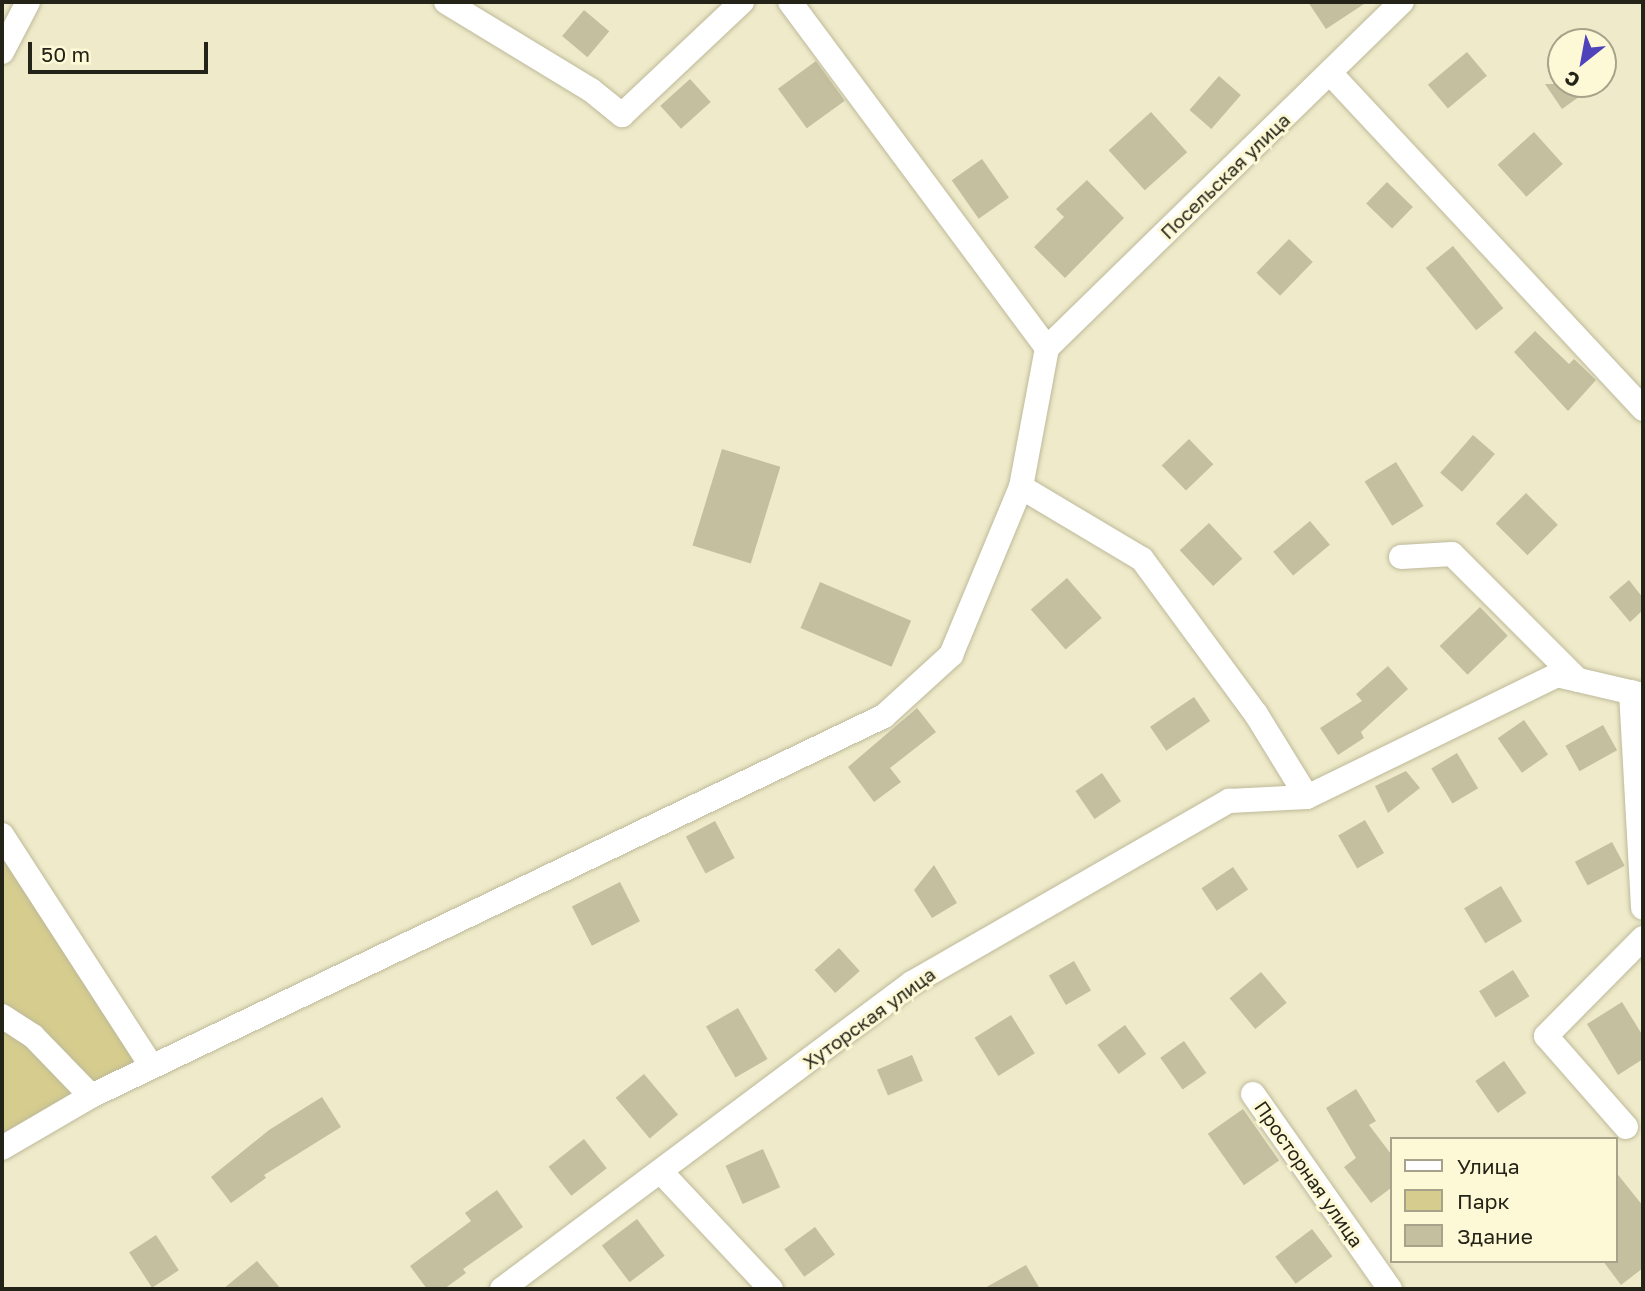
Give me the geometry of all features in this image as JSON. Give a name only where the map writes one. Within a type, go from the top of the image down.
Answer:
[{"type":"street","points":[[2,52],[28,2]]},
{"type":"street","points":[[446,2],[591,90],[622,115],[742,2]]},
{"type":"street","points":[[2,1148],[91,1096],[884,716],[951,654],[1021,487],[1047,348],[790,2]]},
{"type":"street","name":"Посельская улица","points":[[1047,348],[1402,2]]},
{"type":"street","points":[[1331,74],[1643,409]]},
{"type":"street","points":[[1021,487],[1142,559],[1256,714],[1307,796],[1557,676],[1637,694],[1643,908]]},
{"type":"street","points":[[1401,557],[1452,554],[1578,680]]},
{"type":"street","name":"Хуторская улица","points":[[502,1289],[662,1173],[912,983],[1229,801],[1307,796]]},
{"type":"street","points":[[2,835],[152,1067]]},
{"type":"street","points":[[1626,1127],[1546,1036],[1643,938]]},
{"type":"street","points":[[2,1016],[33,1036],[91,1096]]},
{"type":"street","name":"Просторная улица","points":[[1253,1094],[1390,1289]]},
{"type":"street","points":[[662,1173],[771,1289]]},
{"type":"green space","points":[[2,823],[152,1067],[2,1134]]},
{"type":"building","points":[[1308,2],[1367,2],[1326,29]]},
{"type":"building","points":[[584,10],[609,31],[587,57],[562,36]]},
{"type":"building","points":[[1467,52],[1487,76],[1448,109],[1428,85]]},
{"type":"building","points":[[816,61],[845,101],[807,128],[778,89]]},
{"type":"building","points":[[1219,76],[1241,95],[1211,129],[1189,110]]},
{"type":"building","points":[[690,79],[711,102],[681,129],[660,106]]},
{"type":"building","points":[[1555,98],[1577,98],[1562,109]]},
{"type":"building","points":[[1151,112],[1187,152],[1145,190],[1109,150]]},
{"type":"building","points":[[1534,132],[1563,164],[1526,197],[1498,165]]},
{"type":"building","points":[[982,159],[1009,198],[979,219],[952,180]]},
{"type":"building","points":[[1087,180],[1124,218],[1065,278],[1034,247],[1064,217],[1056,209]]},
{"type":"building","points":[[1387,182],[1413,207],[1392,229],[1366,204]]},
{"type":"building","points":[[1289,239],[1313,262],[1280,296],[1256,273]]},
{"type":"building","points":[[1453,246],[1503,308],[1476,330],[1426,268]]},
{"type":"building","points":[[1535,331],[1569,364],[1574,359],[1596,380],[1568,411],[1514,352]]},
{"type":"building","points":[[1473,435],[1495,454],[1462,492],[1440,473]]},
{"type":"building","points":[[1189,439],[1213,464],[1186,491],[1162,465]]},
{"type":"building","points":[[722,449],[780,467],[751,563],[692,546]]},
{"type":"building","points":[[1396,462],[1424,506],[1392,526],[1365,482]]},
{"type":"building","points":[[1526,493],[1558,525],[1527,555],[1496,523]]},
{"type":"building","points":[[1310,521],[1330,545],[1293,576],[1273,552]]},
{"type":"building","points":[[1209,523],[1242,559],[1213,586],[1180,550]]},
{"type":"building","points":[[1067,578],[1102,618],[1066,649],[1031,609]]},
{"type":"building","points":[[1629,580],[1643,598],[1643,610],[1630,622],[1609,597]]},
{"type":"building","points":[[820,582],[911,621],[892,667],[800,628]]},
{"type":"building","points":[[1480,607],[1508,636],[1468,675],[1440,646]]},
{"type":"building","points":[[1388,666],[1408,689],[1361,732],[1364,738],[1338,755],[1320,728],[1362,701],[1356,694]]},
{"type":"building","points":[[1194,697],[1210,721],[1166,751],[1150,727]]},
{"type":"building","points":[[917,708],[936,732],[890,768],[901,782],[874,802],[848,767]]},
{"type":"building","points":[[1524,720],[1548,754],[1522,773],[1498,738]]},
{"type":"building","points":[[1603,725],[1617,750],[1579,771],[1565,746]]},
{"type":"building","points":[[1457,753],[1478,788],[1452,804],[1431,768]]},
{"type":"building","points":[[1406,771],[1420,788],[1388,813],[1375,786]]},
{"type":"building","points":[[1102,773],[1121,801],[1094,819],[1075,791]]},
{"type":"building","points":[[1365,820],[1384,853],[1357,868],[1338,836]]},
{"type":"building","points":[[715,821],[735,858],[706,874],[686,836]]},
{"type":"building","points":[[1612,842],[1625,866],[1588,886],[1575,862]]},
{"type":"building","points":[[934,865],[957,903],[932,918],[914,890]]},
{"type":"building","points":[[1233,867],[1248,889],[1217,911],[1201,888]]},
{"type":"building","points":[[620,882],[640,921],[592,946],[572,907]]},
{"type":"building","points":[[1501,886],[1522,921],[1485,943],[1464,908]]},
{"type":"building","points":[[839,948],[860,971],[835,993],[814,970]]},
{"type":"building","points":[[1074,961],[1091,990],[1066,1005],[1049,975]]},
{"type":"building","points":[[1513,970],[1529,996],[1496,1017],[1479,991]]},
{"type":"building","points":[[1261,972],[1287,1003],[1255,1029],[1230,998]]},
{"type":"building","points":[[1622,1002],[1643,1036],[1643,1059],[1618,1075],[1587,1024]]},
{"type":"building","points":[[738,1008],[768,1059],[735,1078],[706,1026]]},
{"type":"building","points":[[1011,1015],[1035,1053],[998,1076],[975,1038]]},
{"type":"building","points":[[1125,1025],[1146,1054],[1119,1074],[1097,1045]]},
{"type":"building","points":[[1184,1041],[1206,1073],[1183,1090],[1160,1058]]},
{"type":"building","points":[[912,1055],[923,1081],[888,1096],[877,1070]]},
{"type":"building","points":[[1504,1061],[1526,1093],[1498,1113],[1475,1081]]},
{"type":"building","points":[[644,1074],[678,1115],[650,1138],[616,1098]]},
{"type":"building","points":[[1356,1089],[1376,1121],[1369,1125],[1390,1153],[1390,1189],[1371,1203],[1344,1167],[1356,1158],[1326,1108]]},
{"type":"building","points":[[322,1097],[341,1127],[264,1175],[266,1178],[231,1203],[211,1177],[269,1130]]},
{"type":"building","points":[[1243,1109],[1279,1161],[1244,1185],[1208,1134]]},
{"type":"building","points":[[584,1139],[607,1168],[571,1196],[549,1167]]},
{"type":"building","points":[[763,1149],[780,1187],[743,1204],[726,1166]]},
{"type":"building","points":[[1617,1174],[1643,1206],[1643,1268],[1621,1285],[1604,1263],[1617,1263]]},
{"type":"building","points":[[497,1190],[523,1227],[463,1269],[466,1273],[444,1289],[427,1289],[410,1266],[471,1221],[465,1213]]},
{"type":"building","points":[[637,1219],[665,1256],[630,1282],[602,1245]]},
{"type":"building","points":[[815,1227],[835,1255],[804,1277],[784,1249]]},
{"type":"building","points":[[1312,1229],[1332,1256],[1296,1284],[1275,1257]]},
{"type":"building","points":[[156,1235],[179,1270],[152,1288],[129,1252]]},
{"type":"building","points":[[257,1261],[281,1289],[223,1289]]},
{"type":"building","points":[[1026,1265],[1040,1289],[983,1289]]}]
